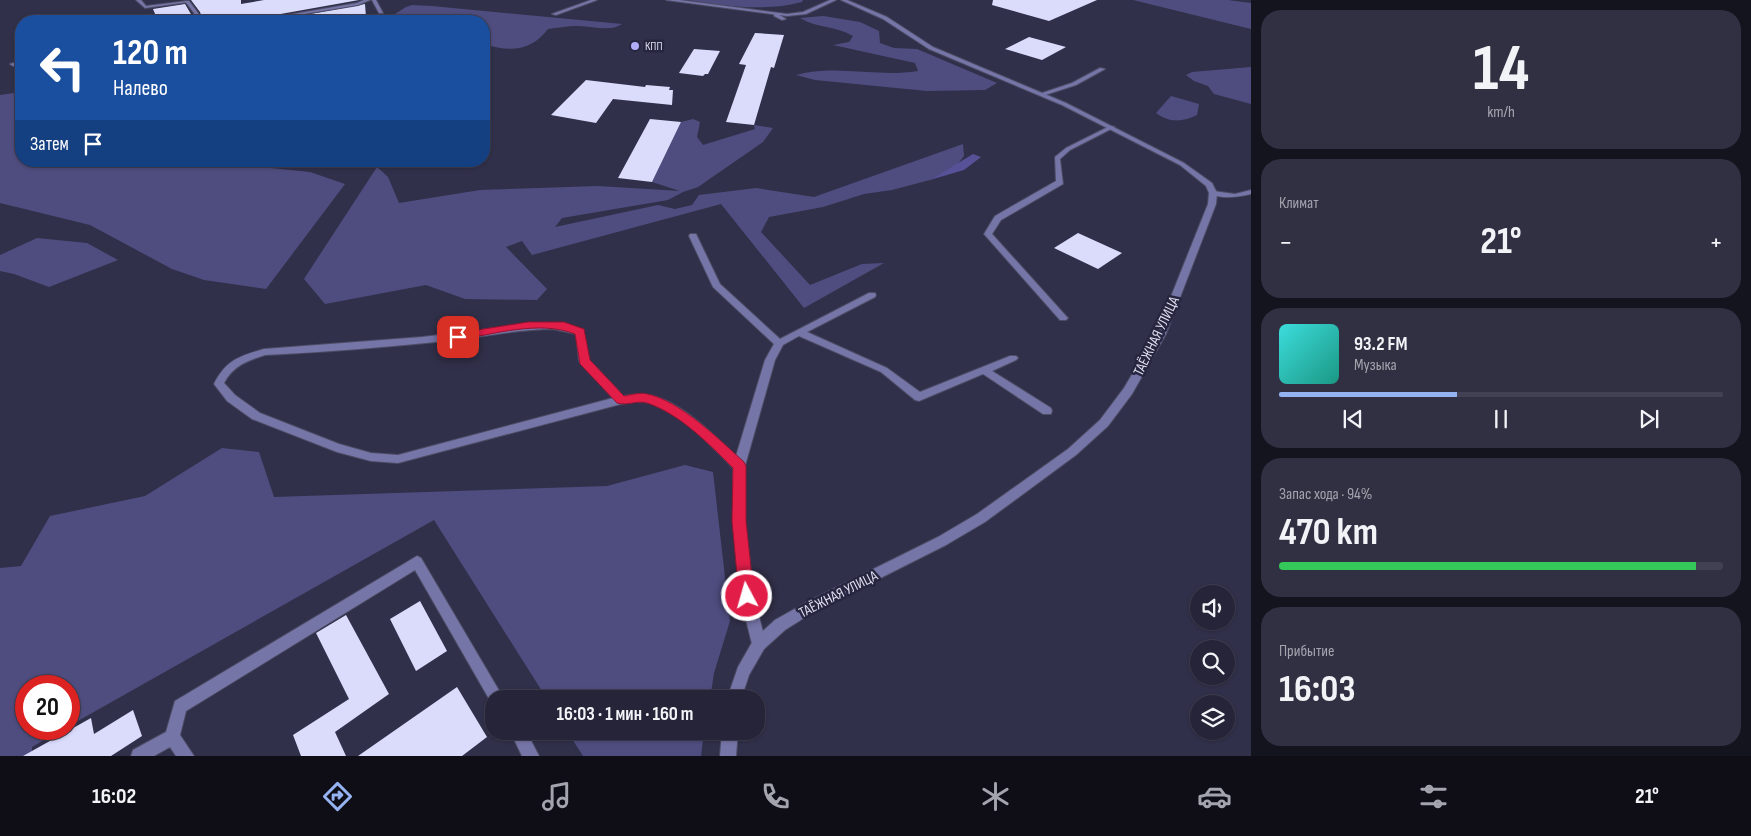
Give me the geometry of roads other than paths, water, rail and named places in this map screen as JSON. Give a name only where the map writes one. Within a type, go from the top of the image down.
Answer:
[{"type":"street","points":[[138,0],[145,7],[187,2],[196,15]]},
{"type":"street","points":[[291,15],[358,4],[368,0]]},
{"type":"street","points":[[374,0],[382,12]]},
{"type":"street","points":[[554,14],[595,0]]},
{"type":"street","points":[[668,0],[776,15],[804,13],[834,0]]},
{"type":"street","points":[[843,0],[885,18],[931,48],[1042,94],[1112,127],[1182,164],[1200,176],[1209,185],[1213,193],[1235,196],[1251,192]]},
{"type":"street","points":[[776,15],[784,19]]},
{"type":"street","points":[[1042,94],[1074,84],[1102,69]]},
{"type":"street","points":[[1063,318],[988,234],[998,218],[1060,182],[1057,158],[1068,149],[1112,127]]},
{"type":"street","name":"ТАЁЖНАЯ УЛИЦА","points":[[737,690],[743,672],[759,644],[780,625],[810,607],[942,541],[981,518],[1072,452],[1104,423],[1128,391],[1160,334],[1209,213],[1213,193]]},
{"type":"street","points":[[692,236],[716,285],[779,344]]},
{"type":"street","points":[[759,644],[747,596],[739,521],[739,466],[770,360],[779,344],[872,295]]},
{"type":"street","points":[[621,400],[584,361],[580,332],[564,326],[528,325],[476,335],[264,352],[234,362],[225,371],[219,384],[231,398],[256,416],[337,448],[370,457],[398,459],[621,400],[645,398],[662,404],[686,419],[716,443],[739,466]]},
{"type":"street","points":[[800,332],[884,370],[919,397],[1013,358]]},
{"type":"street","points":[[983,370],[1047,411]]},
{"type":"street","points":[[139,756],[172,736],[180,706],[417,562],[492,690]]},
{"type":"street","points":[[172,736],[186,756]]},
{"type":"street","points":[[521,740],[530,756]]},
{"type":"street","points":[[728,756],[729,740]]},
{"type":"place","name":"КПП","points":[[635,46]]}]
